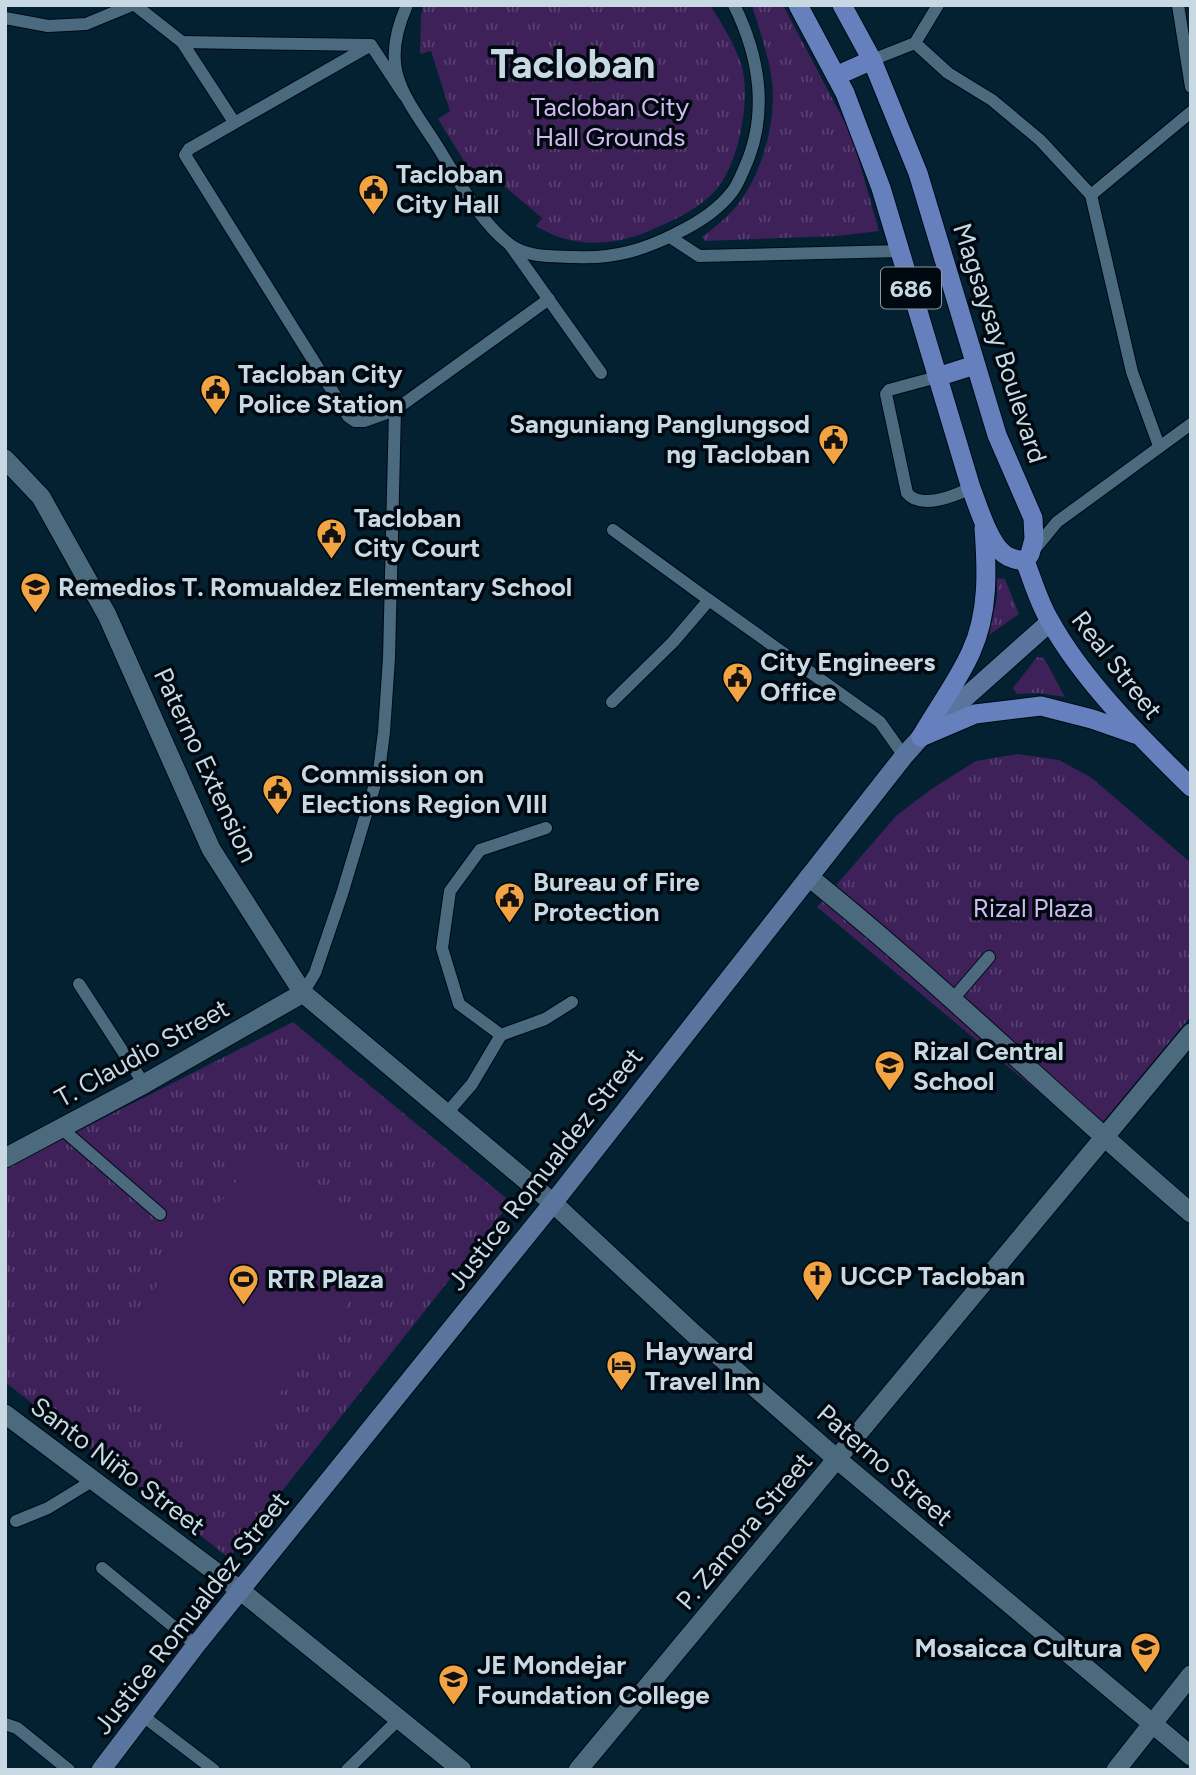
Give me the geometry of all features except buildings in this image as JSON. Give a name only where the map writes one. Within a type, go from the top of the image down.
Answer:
[{"type":"main road","name":"686","points":[[798,5],[836,76],[881,188],[971,488],[984,520],[1001,552],[1013,559],[1025,561]]},
{"type":"main road","name":"Magsaysay Boulevard","points":[[842,5],[872,60],[918,173],[997,435],[1033,518],[1034,539],[1025,561]]},
{"type":"main road","points":[[836,76],[872,60]]},
{"type":"main road","points":[[937,377],[975,365]]},
{"type":"main road","points":[[921,737],[972,652],[981,622],[987,572],[984,520]]},
{"type":"main road","name":"Real Street","points":[[1025,561],[1050,622],[1075,658],[1136,734],[1191,787]]},
{"type":"main road","name":"Justice Romualdez Street","points":[[102,1770],[196,1645],[553,1203],[904,756],[921,737],[1050,622]]},
{"type":"main road","points":[[921,737],[975,714],[1041,706],[1136,734]]},
{"type":"street","name":"Paterno Extension","points":[[5,459],[41,497],[107,615],[211,849],[303,993],[553,1203]]},
{"type":"street","points":[[809,877],[1191,1213]]},
{"type":"street","name":"T. Claudio Street","points":[[5,1158],[144,1084],[303,993]]},
{"type":"street","name":"P. Zamora Street","points":[[578,1770],[1191,1033]]},
{"type":"street","name":"Paterno Street","points":[[553,1203],[694,1334],[838,1460],[1191,1756]]},
{"type":"street","name":"Santo Niño Street","points":[[5,1414],[241,1591],[462,1770]]},
{"type":"street","points":[[1116,1770],[1191,1675]]},
{"type":"lane","points":[[5,18],[48,26],[86,24],[134,5],[182,42],[234,122]]},
{"type":"lane","points":[[404,96],[394,69],[394,47],[407,5]]},
{"type":"lane","points":[[510,245],[531,254],[592,258],[627,254],[670,237],[712,212],[733,191],[749,158],[755,137],[759,119],[760,89],[752,48],[734,5]]},
{"type":"lane","points":[[872,60],[915,43],[938,5]]},
{"type":"lane","points":[[1178,5],[1191,87]]},
{"type":"lane","points":[[182,42],[371,45]]},
{"type":"lane","points":[[915,43],[948,73],[992,100],[1040,140],[1091,195],[1132,372],[1159,446]]},
{"type":"lane","points":[[371,45],[484,218],[510,245],[601,373]]},
{"type":"lane","points":[[371,45],[234,122],[189,149],[185,155],[348,416],[355,421],[364,421],[395,410],[549,299]]},
{"type":"lane","points":[[1091,195],[1191,112]]},
{"type":"lane","points":[[670,237],[699,256],[900,251]]},
{"type":"lane","points":[[937,377],[889,390],[886,394],[907,493],[918,501],[950,497],[971,488]]},
{"type":"lane","points":[[303,993],[315,973],[379,771],[389,657],[395,410]]},
{"type":"lane","points":[[1025,561],[1057,522],[1191,424]]},
{"type":"lane","points":[[613,530],[880,722],[904,756]]},
{"type":"lane","points":[[612,702],[673,642],[709,600]]},
{"type":"lane","points":[[501,1035],[459,1004],[442,948],[450,891],[480,850],[546,828]]},
{"type":"lane","points":[[952,1000],[989,957]]},
{"type":"lane","points":[[79,984],[144,1084]]},
{"type":"lane","points":[[447,1113],[471,1084],[501,1035],[545,1019],[572,1002]]},
{"type":"lane","points":[[61,1128],[160,1214]]},
{"type":"lane","points":[[16,1521],[48,1508],[92,1480]]},
{"type":"lane","points":[[102,1568],[196,1645]]},
{"type":"lane","points":[[143,1716],[214,1770]]},
{"type":"lane","points":[[347,1770],[399,1718]]},
{"type":"lane","points":[[5,1724],[18,1728],[69,1770]]},
{"type":"green space","name":"Tacloban City Hall Grounds","points":[[424,5],[710,5],[736,51],[744,82],[745,99],[740,136],[728,172],[709,197],[695,207],[649,231],[621,240],[592,243],[577,241],[549,233],[536,226],[542,218],[485,170],[474,177],[438,119],[450,111],[431,51],[420,54],[421,15]]},
{"type":"green space","points":[[783,5],[852,136],[879,231],[837,236],[705,241],[702,237],[730,213],[747,190],[767,142],[773,91],[765,48],[752,6]]},
{"type":"green space","points":[[997,578],[1005,579],[1019,614],[989,635],[997,597]]},
{"type":"green space","points":[[1037,657],[1044,658],[1065,697],[1039,693],[1017,694],[1013,688]]},
{"type":"green space","name":"Rizal Plaza","points":[[1018,754],[1059,760],[1092,778],[1191,863],[1191,1016],[1091,1136],[817,907],[897,815],[976,761]]},
{"type":"green space","points":[[293,1022],[511,1202],[229,1558],[5,1382],[5,1168]]},
{"type":"green space","name":"RTR Plaza","points":[[258,1153],[387,1252],[230,1459],[101,1360]]},
{"type":"place","name":"Tacloban City Hall","points":[[373,216]]},
{"type":"place","name":"Tacloban City Police Station","points":[[215,416]]},
{"type":"place","name":"Sanguniang Panglungsod ng Tacloban","points":[[833,466]]},
{"type":"place","name":"Tacloban City Court","points":[[331,560]]},
{"type":"place","name":"Remedios T. Romualdez Elementary School","points":[[35,614]]},
{"type":"place","name":"City Engineers Office","points":[[737,704]]},
{"type":"place","name":"Commission on Elections Region VIII","points":[[278,816]]},
{"type":"place","name":"Bureau of Fire Protection","points":[[510,924]]},
{"type":"place","name":"Rizal Central School","points":[[890,1093]]},
{"type":"place","name":"UCCP Tacloban","points":[[817,1303]]},
{"type":"place","name":"RTR Plaza","points":[[244,1306]]},
{"type":"place","name":"Hayward Travel Inn","points":[[622,1393]]},
{"type":"place","name":"Mosaicca Cultura","points":[[1145,1675]]},
{"type":"place","name":"JE Mondejar Foundation College","points":[[454,1707]]},
{"type":"district","name":"Tacloban","points":[[573,64]]}]
